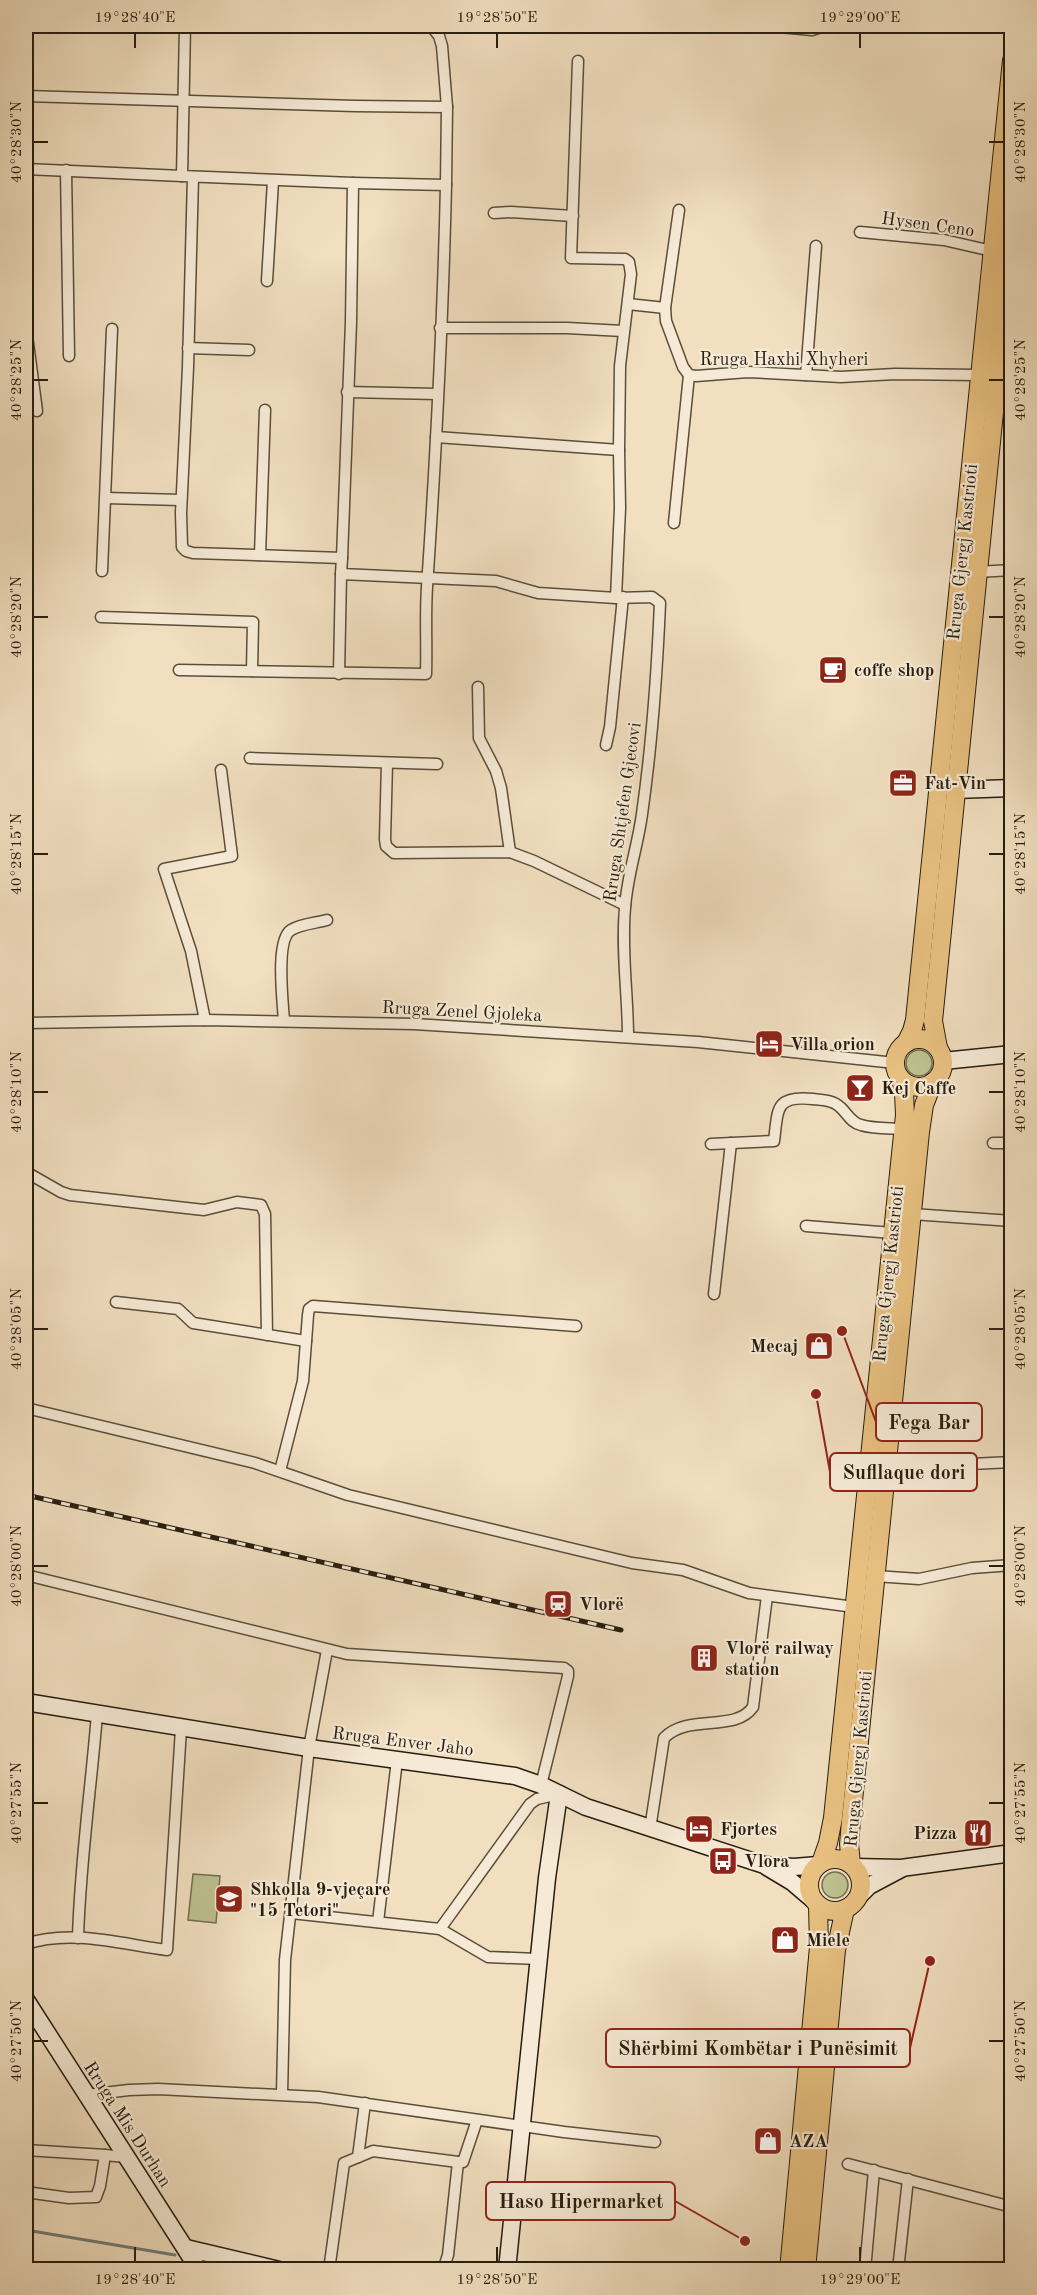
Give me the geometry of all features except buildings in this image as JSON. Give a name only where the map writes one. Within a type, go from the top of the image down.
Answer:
[{"type":"main road","name":"Rruga Gjergj Kastrioti","points":[[906,1043],[915,1020],[1011,60]]},
{"type":"main road","name":"Rruga Gjergj Kastrioti","points":[[940,1055],[933,1022],[977,572],[1005,364],[1011,232]]},
{"type":"main road","points":[[919,1039],[933,1043],[940,1055],[942,1071],[933,1082],[916,1087],[898,1071],[900,1048],[906,1043],[919,1039]]},
{"type":"main road","name":"Rruga Gjergj Kastrioti","points":[[819,1864],[828,1844],[833,1818],[906,1103],[898,1071]]},
{"type":"main road","name":"Rruga Gjergj Kastrioti","points":[[852,1865],[849,1844],[851,1821],[922,1117],[933,1082]]},
{"type":"main road","points":[[789,2270],[819,1947],[815,1902],[809,1881],[819,1864],[836,1859],[852,1865],[860,1877],[859,1896],[850,1906],[831,1911],[815,1902]]},
{"type":"main road","points":[[806,2270],[836,1950],[845,1909]]},
{"type":"street","points":[[184,26],[183,100],[187,176],[189,348],[181,500],[182,547],[193,553],[342,558]]},
{"type":"street","points":[[179,670],[426,674],[428,577],[446,185],[447,107],[441,46],[439,36],[431,26]]},
{"type":"street","points":[[768,26],[812,30],[824,26]]},
{"type":"street","points":[[578,61],[571,258],[625,259],[629,262],[631,274],[623,330],[619,450],[619,598],[610,727],[606,745]]},
{"type":"street","points":[[26,96],[447,107]]},
{"type":"street","points":[[26,169],[273,181],[446,185]]},
{"type":"street","points":[[66,170],[69,357]]},
{"type":"street","points":[[267,281],[273,181]]},
{"type":"street","points":[[339,674],[351,322],[353,183]]},
{"type":"street","name":"Rruga Haxhi Xhyheri","points":[[679,210],[665,308],[670,336],[682,367],[689,375],[748,372],[841,377],[895,374],[979,375]]},
{"type":"street","points":[[494,213],[573,216]]},
{"type":"street","name":"Hysen Ceno","points":[[860,232],[944,240],[992,251]]},
{"type":"street","points":[[806,375],[816,246]]},
{"type":"street","points":[[628,304],[665,308]]},
{"type":"street","points":[[26,324],[37,411]]},
{"type":"street","points":[[440,328],[623,330]]},
{"type":"street","points":[[102,571],[112,329]]},
{"type":"street","points":[[189,348],[249,350]]},
{"type":"street","points":[[674,523],[689,375]]},
{"type":"street","points":[[347,392],[437,394]]},
{"type":"street","points":[[260,555],[265,410]]},
{"type":"street","points":[[436,437],[619,450]]},
{"type":"street","points":[[106,498],[181,500]]},
{"type":"street","points":[[977,572],[1011,570]]},
{"type":"street","points":[[341,574],[496,582],[555,595],[619,598]]},
{"type":"street","name":"Rruga Shtjefen Gjecovi","points":[[619,598],[652,597],[660,603],[654,711],[647,776],[642,817],[625,905],[623,939],[628,1037]]},
{"type":"street","points":[[101,617],[253,622],[252,671]]},
{"type":"street","points":[[478,687],[479,738],[496,771],[501,788],[510,852]]},
{"type":"street","points":[[250,758],[437,764]]},
{"type":"street","points":[[387,763],[385,839],[389,850],[401,854],[510,852],[528,858],[625,905]]},
{"type":"street","points":[[205,1020],[191,951],[164,868],[232,856],[221,770]]},
{"type":"street","points":[[955,790],[1011,788]]},
{"type":"street","points":[[284,1021],[282,946],[284,938],[289,931],[327,920]]},
{"type":"street","name":"Rruga Zenel Gjoleka","points":[[26,1023],[205,1020],[414,1024],[628,1037],[898,1071]]},
{"type":"street","points":[[940,1055],[1011,1054]]},
{"type":"street","points":[[711,1144],[774,1141],[780,1107],[786,1100],[793,1098],[833,1102],[840,1106],[854,1122],[861,1125],[903,1129]]},
{"type":"street","points":[[714,1294],[731,1143]]},
{"type":"street","points":[[993,1143],[1011,1143]]},
{"type":"street","points":[[26,1172],[70,1195],[204,1210],[237,1202],[261,1205],[265,1214],[267,1335]]},
{"type":"street","points":[[912,1214],[1011,1221]]},
{"type":"street","points":[[806,1226],[892,1233]]},
{"type":"street","points":[[116,1302],[178,1309],[193,1323],[306,1341]]},
{"type":"street","points":[[280,1471],[303,1382],[309,1309],[313,1306],[576,1326]]},
{"type":"street","points":[[26,1408],[255,1463],[348,1495],[615,1559],[682,1570],[733,1589],[767,1596],[854,1607]]},
{"type":"street","points":[[887,1458],[971,1464],[1011,1462]]},
{"type":"street","points":[[875,1576],[919,1579],[972,1568],[1011,1565]]},
{"type":"street","points":[[26,1575],[347,1654],[564,1668],[568,1671],[568,1676],[541,1785]]},
{"type":"street","points":[[650,1829],[664,1738],[686,1725],[736,1719],[745,1715],[753,1707],[767,1596]]},
{"type":"street","points":[[282,2094],[285,1960],[309,1748],[327,1650]]},
{"type":"street","name":"Rruga Enver Jaho","points":[[26,1702],[181,1729],[501,1773],[528,1779],[586,1807],[764,1865]]},
{"type":"street","points":[[78,1938],[81,1869],[97,1714]]},
{"type":"street","points":[[26,1944],[44,1938],[78,1938],[167,1950],[181,1729]]},
{"type":"street","points":[[378,1922],[397,1760]]},
{"type":"street","points":[[440,1929],[530,1804],[537,1799],[559,1794],[538,1959],[507,2270]]},
{"type":"street","points":[[852,1865],[902,1868],[1011,1853]]},
{"type":"street","points":[[764,1865],[795,1867],[819,1864]]},
{"type":"street","points":[[764,1865],[792,1882],[815,1902]]},
{"type":"street","points":[[859,1896],[869,1886],[902,1868]]},
{"type":"street","points":[[291,1913],[440,1929],[488,1957],[538,1959]]},
{"type":"street","name":"Rruga Mis Durhan","points":[[26,2000],[199,2270]]},
{"type":"street","points":[[87,2095],[129,2090],[282,2094],[655,2142]]},
{"type":"street","points":[[358,2157],[365,2103]]},
{"type":"street","points":[[329,2270],[344,2163],[373,2151],[462,2162],[477,2120]]},
{"type":"street","points":[[26,2150],[126,2157]]},
{"type":"street","points":[[26,2192],[69,2198],[96,2197],[105,2155]]},
{"type":"street","points":[[443,2270],[448,2254],[458,2162]]},
{"type":"street","points":[[848,2164],[1011,2207]]},
{"type":"street","points":[[865,2270],[874,2170]]},
{"type":"street","points":[[898,2270],[908,2179]]},
{"type":"street","points":[[186,2248],[279,2270]]},
{"type":"green space","points":[[919,1050],[928,1054],[932,1063],[928,1072],[919,1076],[910,1072],[906,1063],[910,1054]]},
{"type":"green space","points":[[835,1872],[844,1876],[848,1885],[844,1894],[835,1898],[826,1894],[822,1885],[826,1876]]},
{"type":"green space","points":[[193,1874],[220,1876],[216,1923],[188,1920]]},
{"type":"waterway","points":[[26,2230],[175,2255]]},
{"type":"railway","points":[[26,1495],[621,1630]]},
{"type":"place","name":"coffe shop","points":[[833,670]]},
{"type":"place","name":"Fat-Vin","points":[[903,783]]},
{"type":"place","name":"Villa orion","points":[[769,1044]]},
{"type":"place","name":"Kej Caffe","points":[[860,1088]]},
{"type":"place","name":"Fega Bar","points":[[842,1331]]},
{"type":"place","name":"Mecaj","points":[[819,1346]]},
{"type":"place","name":"Sufllaque dori","points":[[816,1394]]},
{"type":"place","name":"Vlorë","points":[[558,1604]]},
{"type":"place","name":"Vlorë railway station","points":[[704,1658]]},
{"type":"place","name":"Fjortes","points":[[699,1829]]},
{"type":"place","name":"Pizza","points":[[978,1833]]},
{"type":"place","name":"Vlora","points":[[723,1861]]},
{"type":"place","name":"Shkolla 9-vjeçare \"15 Tetori\"","points":[[229,1899]]},
{"type":"place","name":"Miele","points":[[785,1940]]},
{"type":"place","name":"Shërbimi Kombëtar i Punësimit","points":[[930,1961]]},
{"type":"place","name":"AZA","points":[[768,2141]]},
{"type":"place","name":"Haso Hipermarket","points":[[745,2241]]}]
